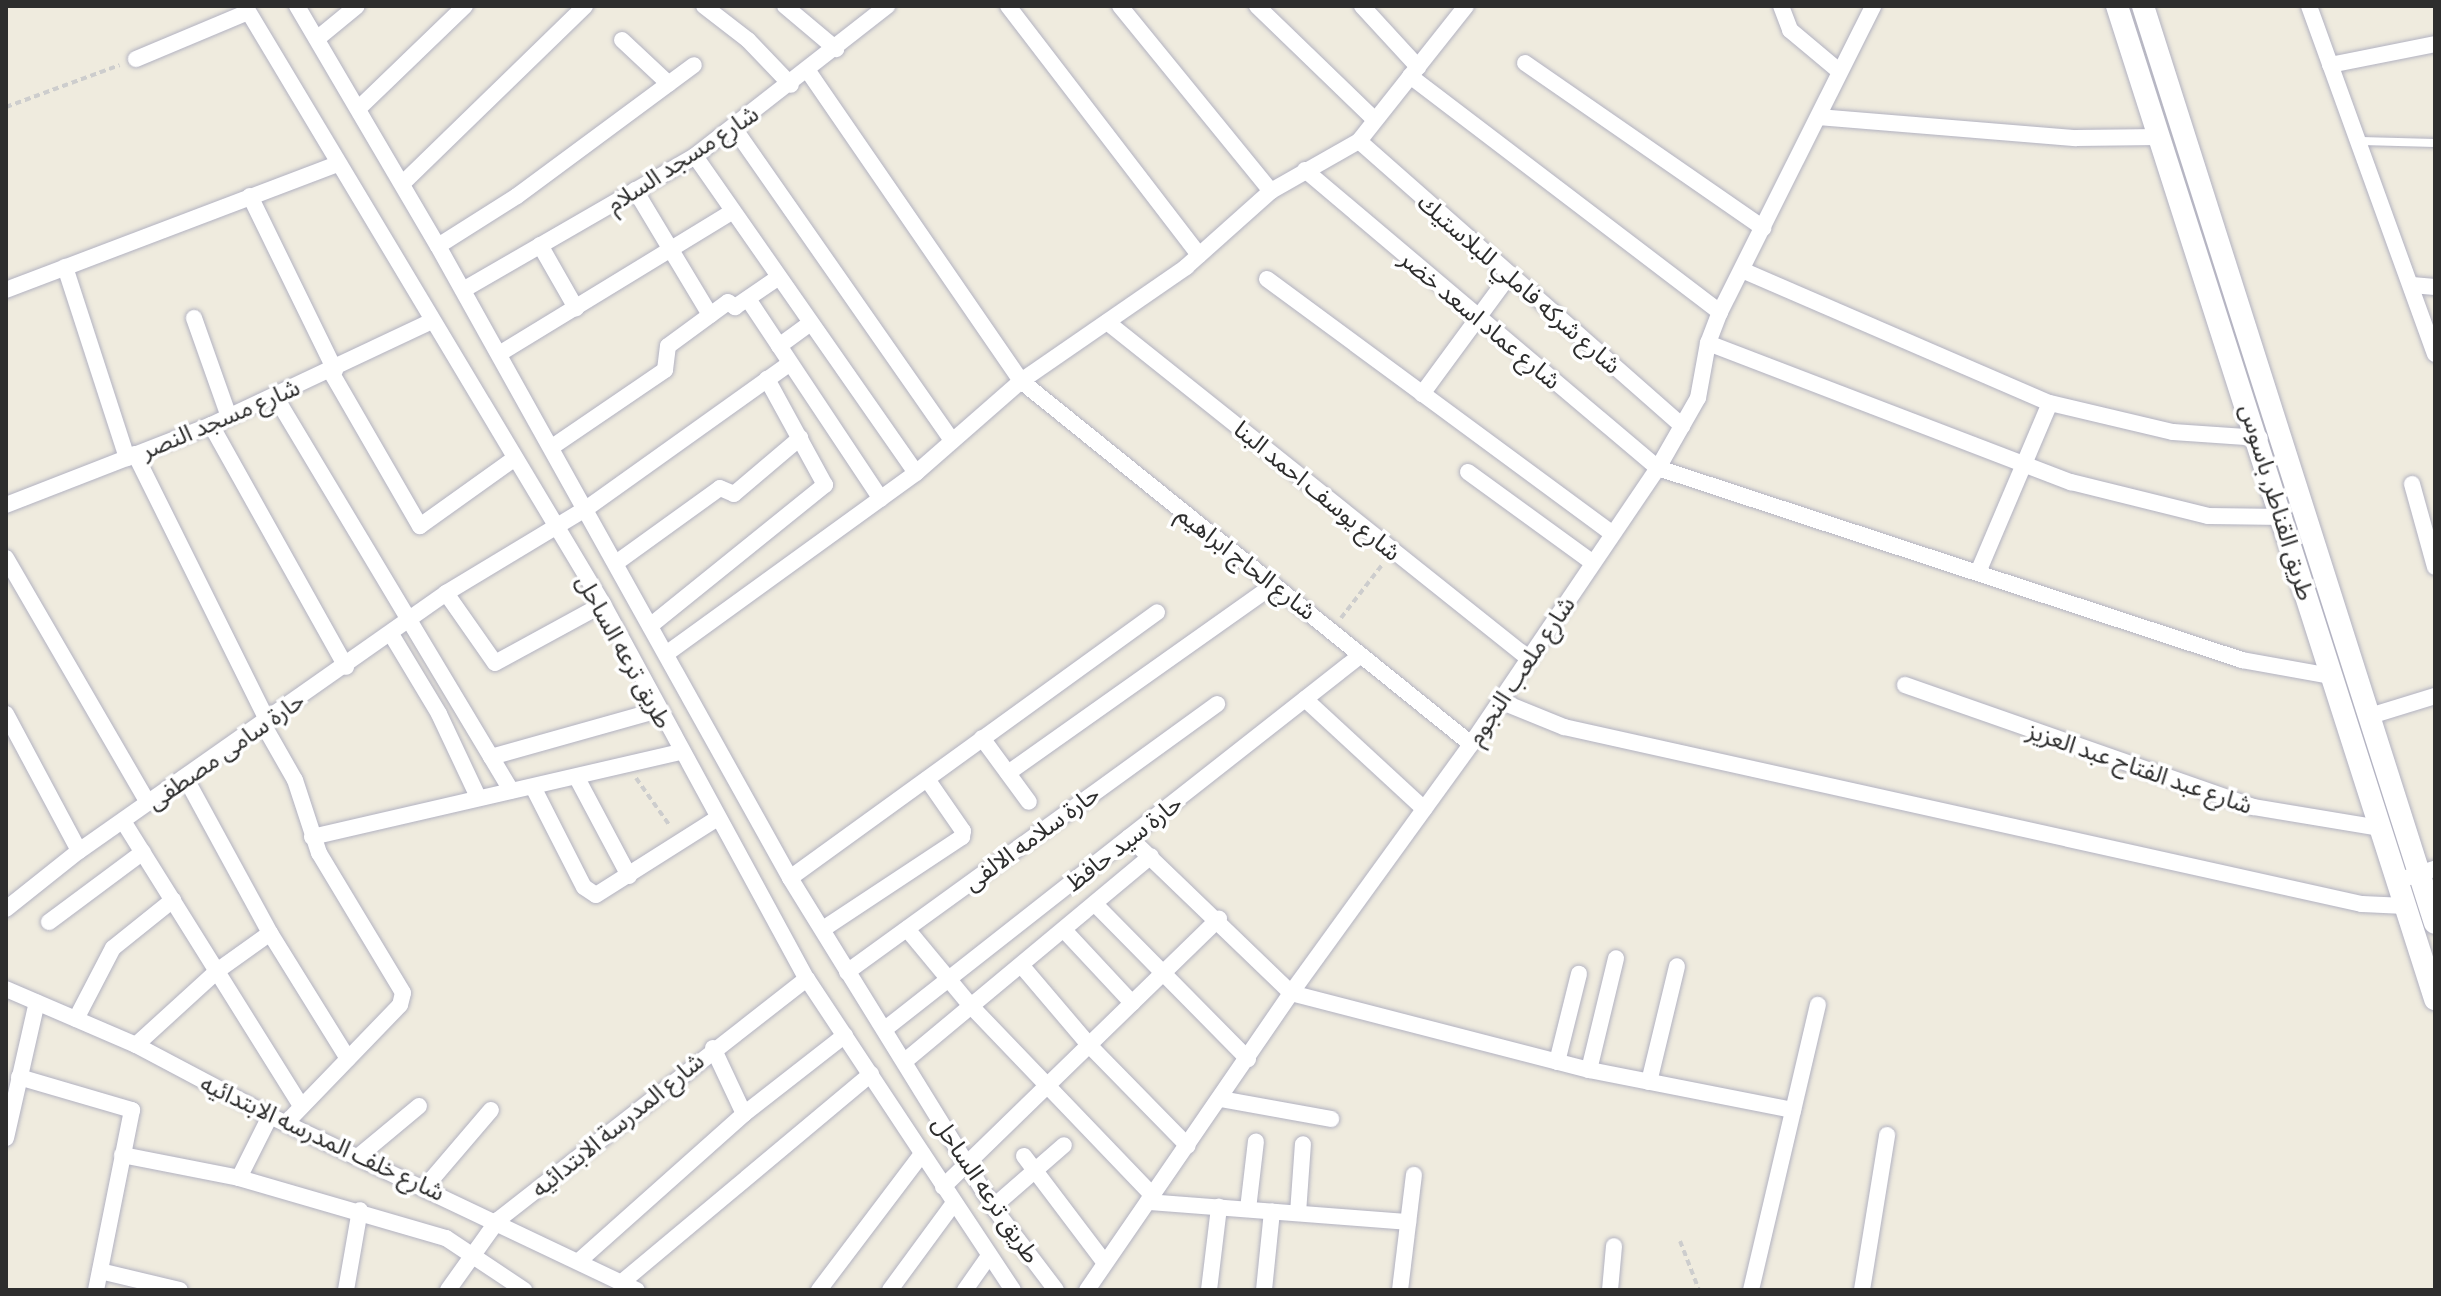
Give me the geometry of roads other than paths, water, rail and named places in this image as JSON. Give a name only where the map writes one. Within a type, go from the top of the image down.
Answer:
[{"type":"main road","name":"طريق القناطر, باسوس","points":[[2117,6],[2260,438],[2331,676],[2435,999]]},
{"type":"main road","name":"طريق القناطر, باسوس","points":[[2143,6],[2370,716],[2427,872],[2435,923]]},
{"type":"street","name":"طريق ترعه الساحل","points":[[297,6],[403,183],[587,508],[790,878],[993,1207],[1056,1290]]},
{"type":"street","points":[[318,38],[357,6]]},
{"type":"street","points":[[359,108],[465,6]]},
{"type":"street","points":[[403,183],[585,6]]},
{"type":"street","points":[[704,6],[748,40],[791,85]]},
{"type":"street","points":[[785,6],[836,49]]},
{"type":"street","name":"شارع مسجد السلام","points":[[463,290],[695,156],[791,85],[887,6]]},
{"type":"street","points":[[1008,6],[1199,255]]},
{"type":"street","points":[[1120,6],[1271,191]]},
{"type":"street","points":[[1257,6],[1375,120]]},
{"type":"street","points":[[1362,6],[1414,71],[1720,312]]},
{"type":"street","points":[[666,654],[916,473],[1021,381],[1199,255],[1271,191],[1359,141],[1466,6]]},
{"type":"street","points":[[1781,6],[1790,30],[1839,71]]},
{"type":"street","name":"شارع ملعب النجوم","points":[[1087,1290],[1291,993],[1471,744],[1658,468],[1703,381],[1708,343],[1720,312],[1873,6]]},
{"type":"street","points":[[2309,6],[2361,141],[2435,354]]},
{"type":"street","name":"طريق ترعه الساحل","points":[[247,9],[430,322],[603,604],[680,752],[807,979],[1013,1290]]},
{"type":"street","points":[[136,59],[247,9]]},
{"type":"street","points":[[622,40],[669,84]]},
{"type":"street","points":[[2330,65],[2435,44]]},
{"type":"street","points":[[1525,63],[1763,228]]},
{"type":"street","points":[[438,246],[517,196],[694,65]]},
{"type":"street","name":"شارع الحاج ابراهيم","points":[[808,71],[1021,381],[1471,744]]},
{"type":"street","points":[[1818,117],[2076,138],[2159,137]]},
{"type":"street","points":[[734,128],[952,441]]},
{"type":"street","name":"شارع شركه فاملي للبلاستيك","points":[[1359,141],[1682,426]]},
{"type":"street","points":[[695,156],[916,473]]},
{"type":"street","points":[[6,290],[338,164]]},
{"type":"street","name":"شارع عماد اسعد خضر","points":[[1305,170],[1658,468]]},
{"type":"street","points":[[635,190],[710,315]]},
{"type":"street","points":[[250,196],[333,371],[423,527],[515,458]]},
{"type":"street","points":[[499,354],[733,211]]},
{"type":"street","points":[[540,245],[576,308]]},
{"type":"street","points":[[65,267],[131,456],[295,780],[312,837],[398,979],[403,993],[396,1010],[286,1123]]},
{"type":"street","points":[[1742,270],[1957,368],[2050,403],[2173,432],[2260,438]]},
{"type":"street","points":[[1422,394],[1510,274]]},
{"type":"street","points":[[552,447],[665,370],[668,346],[729,302],[735,307],[779,277]]},
{"type":"street","points":[[1267,279],[1612,533]]},
{"type":"street","points":[[2412,285],[2435,287]]},
{"type":"street","points":[[748,299],[881,499]]},
{"type":"street","points":[[194,318],[229,417]]},
{"type":"street","name":"شارع مسجد النصر","points":[[6,505],[211,425],[333,371],[430,322]]},
{"type":"street","name":"شارع يوسف احمد البنا","points":[[1107,322],[1528,658]]},
{"type":"street","points":[[779,346],[811,323]]},
{"type":"street","points":[[1708,343],[2023,464],[2119,496],[2208,516],[2284,517]]},
{"type":"street","name":"حارة سامى مصطفى","points":[[6,909],[79,851],[346,667],[446,593],[553,525],[587,508],[790,363]]},
{"type":"street","points":[[650,626],[825,485],[767,379]]},
{"type":"street","points":[[275,396],[511,791]]},
{"type":"street","points":[[1979,570],[2050,403]]},
{"type":"street","points":[[211,425],[346,667]]},
{"type":"street","points":[[616,563],[720,488],[734,494],[800,438]]},
{"type":"street","points":[[1658,468],[1979,570],[2242,660],[2331,676]]},
{"type":"street","points":[[1468,472],[1592,562]]},
{"type":"street","points":[[2412,484],[2435,567]]},
{"type":"street","points":[[6,558],[148,803]]},
{"type":"street","points":[[1008,773],[1274,585]]},
{"type":"street","points":[[446,593],[495,663],[603,604]]},
{"type":"street","points":[[790,878],[1157,612]]},
{"type":"street","points":[[391,634],[439,714],[478,797]]},
{"type":"street","name":"حارة سيد حافظ","points":[[885,1029],[1361,655]]},
{"type":"street","name":"شارع عبد الفتاح عبد العزيز","points":[[1905,685],[2253,807],[2380,828]]},
{"type":"street","points":[[2370,716],[2435,696]]},
{"type":"street","points":[[1305,699],[1424,809]]},
{"type":"street","points":[[1500,701],[1564,727],[2362,904],[2405,906]]},
{"type":"street","name":"حارة سلامه الالفى","points":[[847,972],[1217,704]]},
{"type":"street","points":[[491,757],[658,710]]},
{"type":"street","points":[[6,714],[79,851]]},
{"type":"street","points":[[982,738],[1029,802]]},
{"type":"street","points":[[312,837],[680,752]]},
{"type":"street","points":[[185,777],[270,933],[348,1059]]},
{"type":"street","points":[[577,778],[629,876]]},
{"type":"street","points":[[823,929],[962,837],[963,831],[927,779]]},
{"type":"street","points":[[533,787],[584,887],[600,894],[718,818]]},
{"type":"street","points":[[123,821],[302,1107]]},
{"type":"street","points":[[1129,837],[1219,919],[1291,993],[1589,1070],[1793,1110]]},
{"type":"street","points":[[49,922],[143,852]]},
{"type":"street","points":[[905,1061],[1151,856]]},
{"type":"street","points":[[2397,881],[2427,872]]},
{"type":"street","points":[[76,1019],[113,948],[173,900]]},
{"type":"street","points":[[1095,904],[1248,1059]]},
{"type":"street","points":[[943,1187],[1219,919]]},
{"type":"street","points":[[907,929],[971,1006],[1150,1198],[1219,1207],[1408,1222]]},
{"type":"street","points":[[1064,930],[1132,1003]]},
{"type":"street","points":[[136,1045],[217,971],[270,933]]},
{"type":"street","points":[[1589,1070],[1616,958]]},
{"type":"street","points":[[1021,965],[1089,1045],[1188,1146]]},
{"type":"street","points":[[1649,1082],[1677,966]]},
{"type":"street","points":[[1557,1062],[1579,974]]},
{"type":"street","name":"شارع المدرسة الابتدائيه","points":[[448,1290],[498,1220],[713,1048],[807,979]]},
{"type":"street","name":"شارع خلف المدرسه الابتدائيه","points":[[6,989],[136,1045],[270,1116],[498,1220],[629,1286]]},
{"type":"street","points":[[6,1138],[37,1002]]},
{"type":"street","points":[[1751,1290],[1818,1005]]},
{"type":"street","points":[[579,1261],[744,1114],[845,1035]]},
{"type":"street","points":[[713,1048],[744,1114]]},
{"type":"street","points":[[629,1286],[871,1074]]},
{"type":"street","points":[[19,1077],[132,1110],[96,1290]]},
{"type":"street","points":[[1221,1099],[1331,1119]]},
{"type":"street","points":[[359,1156],[419,1106]]},
{"type":"street","points":[[426,1186],[491,1110]]},
{"type":"street","points":[[239,1178],[270,1116]]},
{"type":"street","points":[[1862,1290],[1887,1135]]},
{"type":"street","points":[[1248,1209],[1256,1141]]},
{"type":"street","points":[[1298,1213],[1303,1144]]},
{"type":"street","points":[[993,1207],[1064,1145]]},
{"type":"street","points":[[819,1290],[922,1154]]},
{"type":"street","points":[[122,1155],[239,1178],[360,1210],[446,1238],[524,1290]]},
{"type":"street","points":[[1024,1156],[1105,1263]]},
{"type":"street","points":[[1400,1290],[1414,1175]]},
{"type":"street","points":[[890,1290],[954,1203]]},
{"type":"street","points":[[1209,1290],[1219,1207]]},
{"type":"street","points":[[346,1290],[360,1210]]},
{"type":"street","points":[[1264,1290],[1272,1211]]},
{"type":"street","points":[[1610,1290],[1614,1246]]},
{"type":"street","points":[[965,1290],[989,1256]]},
{"type":"street","points":[[100,1271],[180,1290]]},
{"type":"lane","points":[[2361,141],[2435,143]]}]
